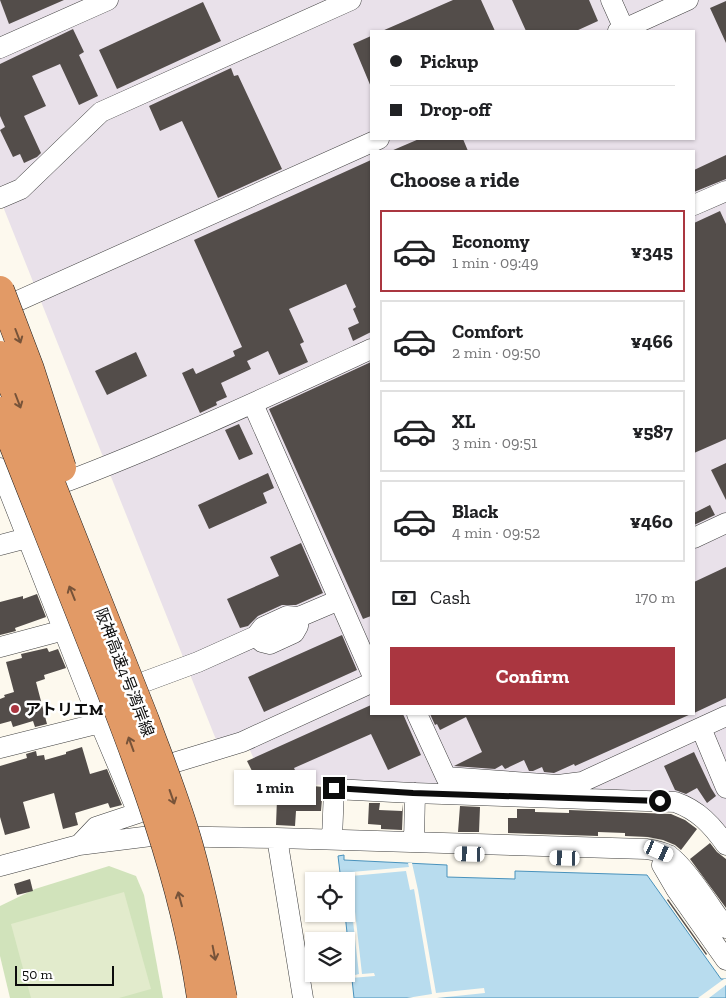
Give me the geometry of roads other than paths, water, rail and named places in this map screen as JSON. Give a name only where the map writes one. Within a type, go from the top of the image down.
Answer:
[{"type":"highway","points":[[0,290],[30,369],[137,688],[145,720]]},
{"type":"highway","name":"阪神高速4号湾岸線","points":[[0,355],[145,720],[188,844],[206,912],[223,998]]},
{"type":"highway","name":"阪神高速4号湾岸線","points":[[0,412],[124,723],[148,790],[184,914],[201,998]]},
{"type":"street","points":[[0,48],[108,0]]},
{"type":"street","points":[[0,198],[21,189],[101,112],[350,0]]},
{"type":"street","points":[[611,0],[621,30],[688,0]]},
{"type":"street","points":[[0,310],[377,140]]},
{"type":"street","points":[[695,205],[726,191]]},
{"type":"street","points":[[60,484],[117,462],[253,404],[370,349]]},
{"type":"street","points":[[253,404],[370,670]]},
{"type":"street","points":[[0,468],[100,723],[138,813],[96,827],[79,845]]},
{"type":"street","points":[[695,538],[726,523]]},
{"type":"street","points":[[0,545],[27,538]]},
{"type":"street","points":[[144,682],[198,662],[256,636],[262,642],[270,644],[294,633],[298,626],[299,617],[340,600]]},
{"type":"street","points":[[0,647],[64,630]]},
{"type":"street","points":[[173,763],[242,742],[370,683]]},
{"type":"street","points":[[417,715],[446,777],[558,784],[582,782],[726,716]]},
{"type":"street","points":[[0,748],[100,723]]},
{"type":"street","points":[[701,728],[726,788]]},
{"type":"street","points":[[334,844],[334,788],[415,793],[675,802],[685,805],[712,825],[726,845]]},
{"type":"street","points":[[414,842],[415,793]]},
{"type":"street","points":[[0,866],[79,845],[151,836],[277,838],[334,844],[653,861],[666,860],[679,864],[726,928]]},
{"type":"street","points":[[277,838],[303,998]]},
{"type":"street","points":[[334,844],[414,842],[646,849],[659,851],[666,860],[676,889],[726,960]]},
{"type":"water","points":[[344,855],[344,860],[447,865],[447,877],[515,879],[515,871],[647,875],[721,979],[726,979],[726,998],[354,998],[352,982],[355,982],[355,932],[347,932],[346,922],[355,922],[355,872],[340,872],[338,856]]},
{"type":"place","name":"アトリエM","points":[[15,709]]}]
